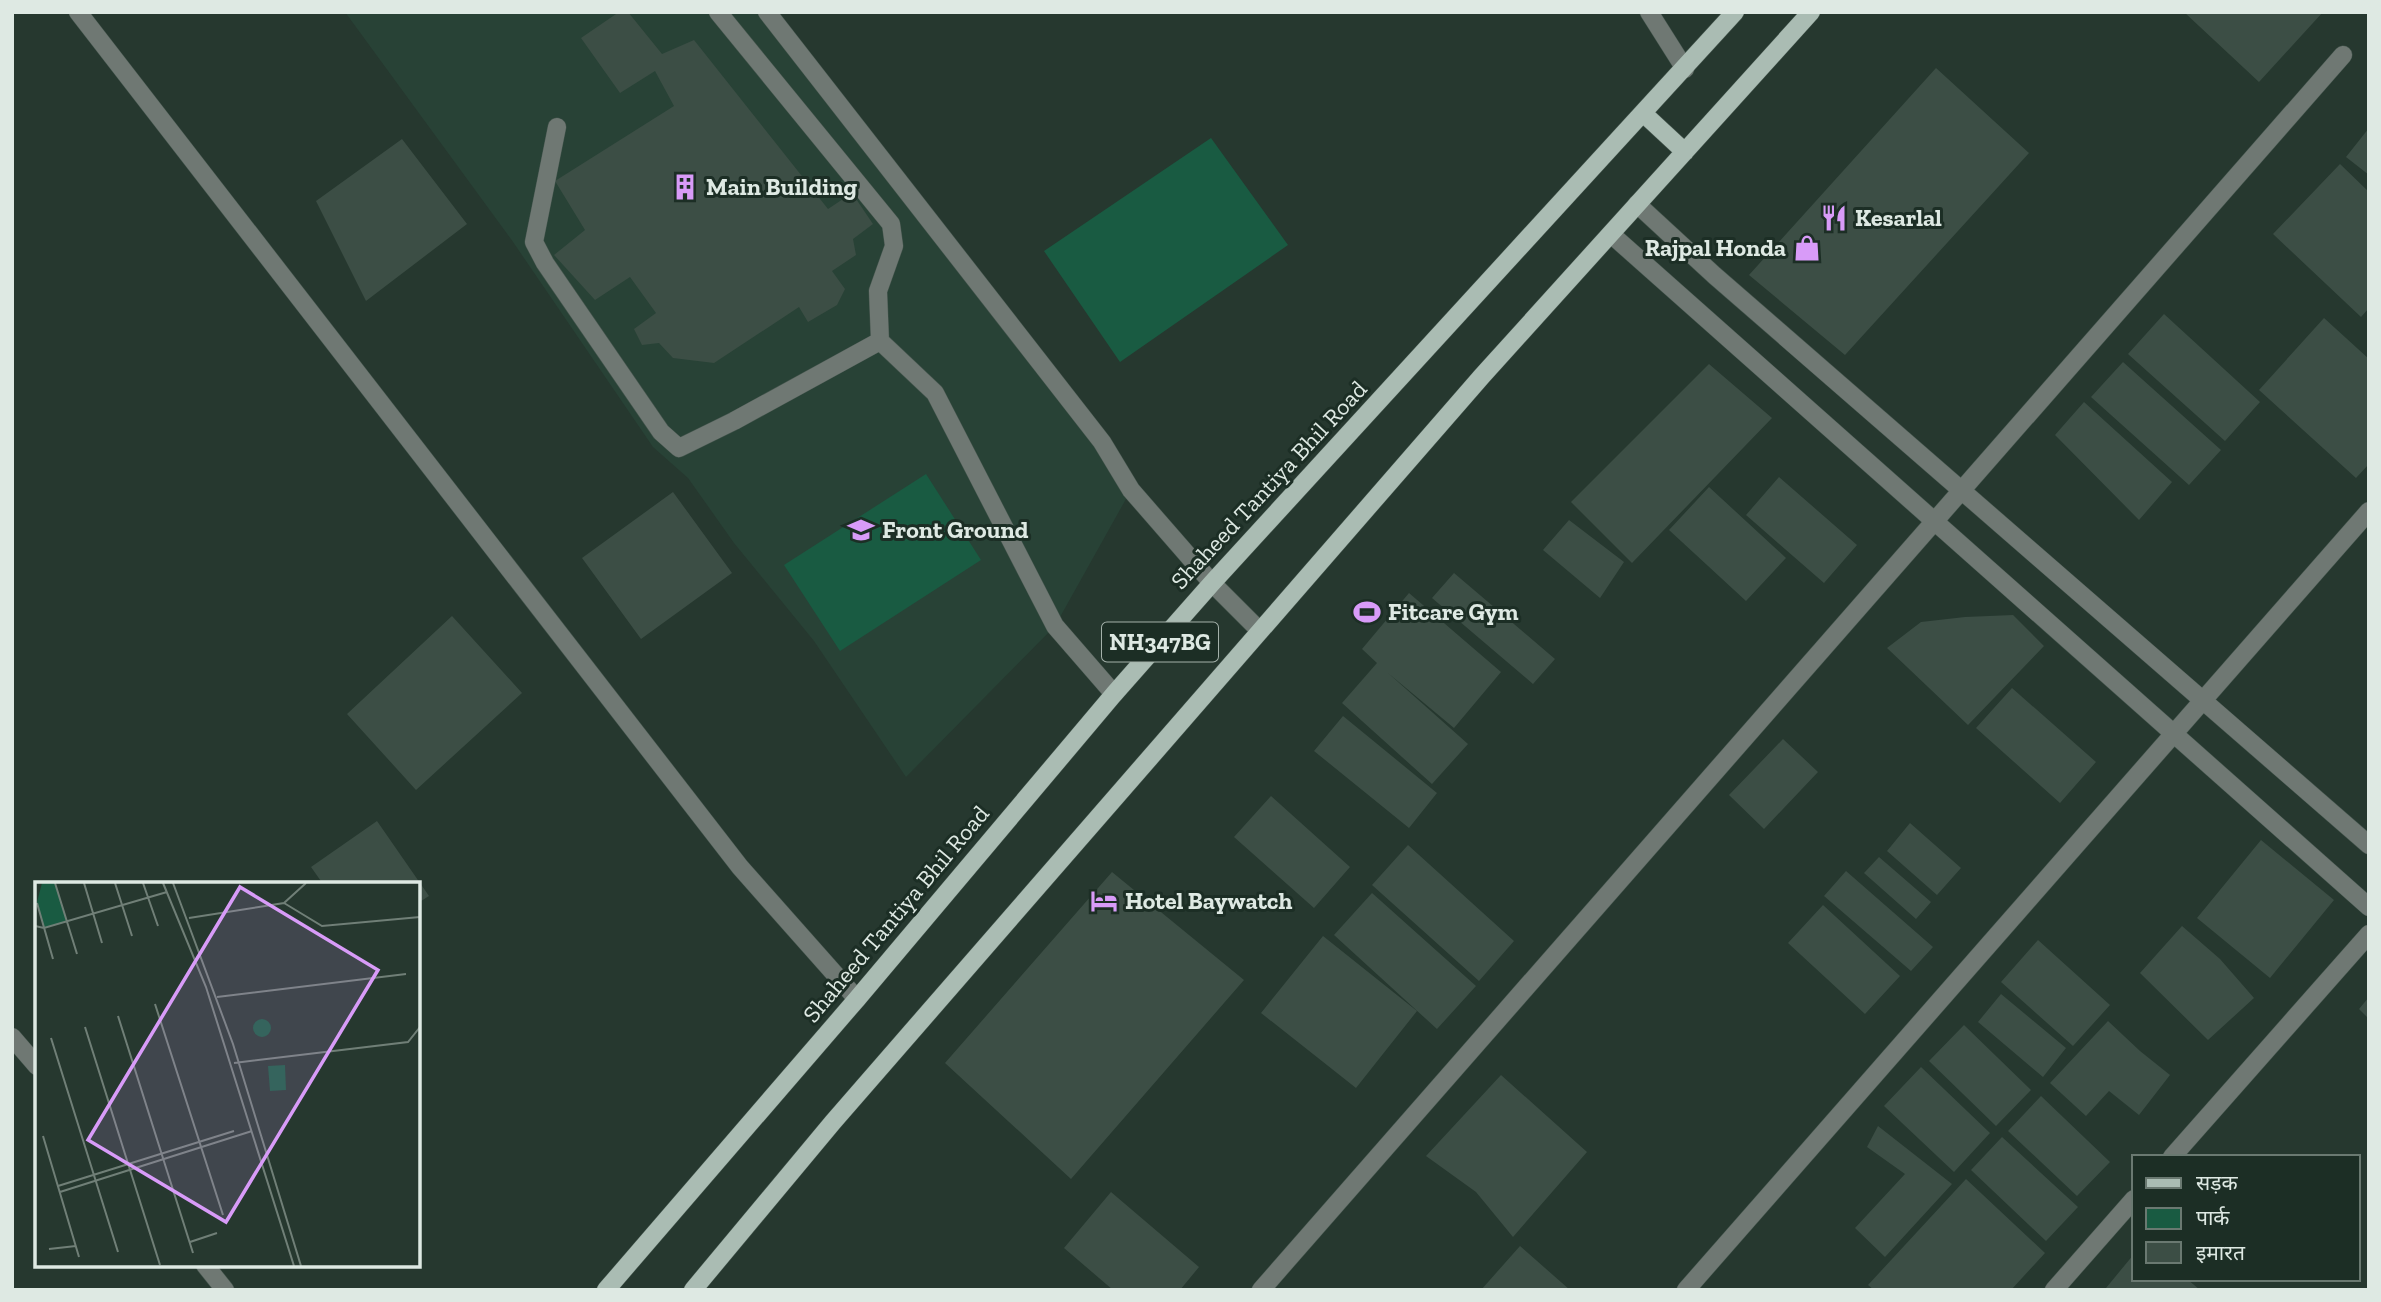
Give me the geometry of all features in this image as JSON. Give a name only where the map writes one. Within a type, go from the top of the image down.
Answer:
[{"type":"main road","name":"Shaheed Tantiya Bhil Road","points":[[606,1290],[857,999],[1114,694],[1212,583],[1735,12]]},
{"type":"main road","name":"NH347BG","points":[[693,1290],[833,1122],[1482,376],[1811,12]]},
{"type":"main road","points":[[1644,114],[1685,152]]},
{"type":"street","points":[[78,12],[740,867],[857,999]]},
{"type":"street","points":[[718,12],[891,224],[894,246],[878,291],[880,341],[935,393],[1055,626],[1114,694]]},
{"type":"street","points":[[767,12],[1102,442],[1131,490],[1212,583],[1260,631]]},
{"type":"street","points":[[1649,12],[1685,69]]},
{"type":"street","points":[[1261,1290],[2343,55]]},
{"type":"street","points":[[557,127],[534,242],[545,263],[661,432],[679,448],[880,341]]},
{"type":"street","points":[[1637,204],[1714,275],[2369,845]]},
{"type":"street","points":[[1612,234],[2369,906]]},
{"type":"street","points":[[1686,1290],[2369,511]]},
{"type":"street","points":[[2174,1155],[2369,934]]},
{"type":"street","points":[[12,1037],[35,1064]]},
{"type":"street","points":[[2054,1290],[2132,1201]]},
{"type":"street","points":[[207,1267],[225,1290]]},
{"type":"shaded area","points":[[345,12],[767,12],[1131,490],[1055,626],[906,777],[814,641],[734,543],[688,478],[653,447],[511,239]]},
{"type":"green space","points":[[1211,138],[1288,245],[1120,362],[1044,251]]},
{"type":"green space","points":[[926,474],[981,560],[840,651],[784,565]]},
{"type":"building","name":"Main Building","points":[[619,12],[628,12],[662,54],[694,40],[828,209],[852,193],[873,224],[853,239],[856,255],[832,271],[845,289],[837,305],[808,322],[799,307],[714,363],[673,358],[659,343],[642,345],[634,329],[656,313],[630,277],[595,300],[554,255],[585,230],[555,181],[674,106],[655,71],[620,93],[581,38]]},
{"type":"building","points":[[2184,12],[2323,12],[2259,82]]},
{"type":"building","points":[[1936,68],[2029,153],[1845,355],[1749,275]]},
{"type":"building","points":[[2369,128],[2369,175],[2346,157]]},
{"type":"building","points":[[402,139],[467,224],[366,301],[316,201]]},
{"type":"building","points":[[2340,164],[2369,192],[2369,308],[2361,317],[2273,234]]},
{"type":"building","points":[[2164,314],[2260,402],[2225,441],[2128,354]]},
{"type":"building","points":[[2324,318],[2369,359],[2369,464],[2356,478],[2259,390]]},
{"type":"building","points":[[2123,362],[2221,450],[2189,485],[2091,397]]},
{"type":"building","points":[[1709,364],[1772,418],[1632,563],[1571,502]]},
{"type":"building","points":[[2084,402],[2172,482],[2139,520],[2055,435]]},
{"type":"building","points":[[1779,477],[1857,545],[1824,583],[1746,515]]},
{"type":"building","points":[[1709,487],[1786,558],[1746,601],[1669,530]]},
{"type":"building","points":[[673,492],[732,573],[641,639],[582,558]]},
{"type":"building","points":[[1569,520],[1624,562],[1600,598],[1543,550]]},
{"type":"building","points":[[1454,573],[1555,659],[1533,684],[1432,598]]},
{"type":"building","points":[[1409,593],[1501,672],[1454,728],[1388,673],[1468,744],[1432,784],[1342,703],[1377,663],[1362,649]]},
{"type":"building","points":[[2013,615],[2044,646],[1968,725],[1887,648],[1921,622]]},
{"type":"building","points":[[452,616],[522,693],[416,790],[347,714]]},
{"type":"building","points":[[2012,688],[2096,762],[2060,803],[1976,728]]},
{"type":"building","points":[[1343,716],[1437,793],[1409,828],[1314,751]]},
{"type":"building","points":[[1783,739],[1818,772],[1764,829],[1729,795]]},
{"type":"building","points":[[1271,796],[1350,867],[1314,908],[1234,837]]},
{"type":"building","points":[[377,821],[419,882],[322,882],[311,867]]},
{"type":"building","points":[[1910,823],[1961,868],[1937,895],[1887,851]]},
{"type":"building","points":[[2261,840],[2334,900],[2270,978],[2197,918]]},
{"type":"building","points":[[1408,845],[1514,941],[1479,981],[1372,885]]},
{"type":"building","points":[[1879,857],[1931,902],[1916,919],[1864,873]]},
{"type":"building","points":[[1846,871],[1933,947],[1911,971],[1824,896]]},
{"type":"building","points":[[1112,872],[1244,980],[1071,1179],[945,1063]]},
{"type":"building","points":[[420,883],[429,896],[420,902]]},
{"type":"building","points":[[1372,893],[1476,986],[1437,1029],[1334,935]]},
{"type":"building","points":[[1823,905],[1900,976],[1865,1014],[1788,943]]},
{"type":"building","points":[[2182,926],[2220,959],[2254,998],[2208,1040],[2140,973]]},
{"type":"building","points":[[1323,936],[1417,1011],[1356,1088],[1261,1013]]},
{"type":"building","points":[[2038,940],[2110,1005],[2073,1046],[2001,982]]},
{"type":"building","points":[[2001,994],[2066,1048],[2043,1077],[1978,1022]]},
{"type":"building","points":[[2369,997],[2369,1019],[2359,1009]]},
{"type":"building","points":[[2108,1021],[2170,1075],[2139,1115],[2109,1091],[2086,1116],[2050,1083]]},
{"type":"building","points":[[1964,1025],[2031,1090],[1996,1126],[1929,1061]]},
{"type":"building","points":[[1921,1067],[1990,1133],[1954,1172],[1884,1106]]},
{"type":"building","points":[[1501,1075],[1587,1152],[1513,1237],[1476,1192],[1426,1156]]},
{"type":"building","points":[[2041,1096],[2110,1162],[2077,1196],[2008,1131]]},
{"type":"building","points":[[1878,1126],[1952,1184],[1885,1257],[1855,1228],[1905,1174],[1867,1147]]},
{"type":"building","points":[[2002,1137],[2078,1207],[2046,1241],[1971,1170]]},
{"type":"building","points":[[1966,1179],[2045,1253],[2011,1290],[1874,1290],[1868,1285]]},
{"type":"building","points":[[1111,1192],[1199,1267],[1180,1290],[1113,1290],[1064,1248]]},
{"type":"building","points":[[1520,1246],[1570,1290],[1481,1290]]},
{"type":"building","points":[[2132,1256],[2132,1281],[2189,1281],[2200,1290],[2106,1288]]},
{"type":"place","name":"Main Building","points":[[685,187]]},
{"type":"place","name":"Kesarlal","points":[[1834,218]]},
{"type":"place","name":"Rajpal Honda","points":[[1807,248]]},
{"type":"place","name":"Front Ground","points":[[861,530]]},
{"type":"place","name":"Fitcare Gym","points":[[1367,612]]},
{"type":"place","name":"Hotel Baywatch","points":[[1104,901]]}]
